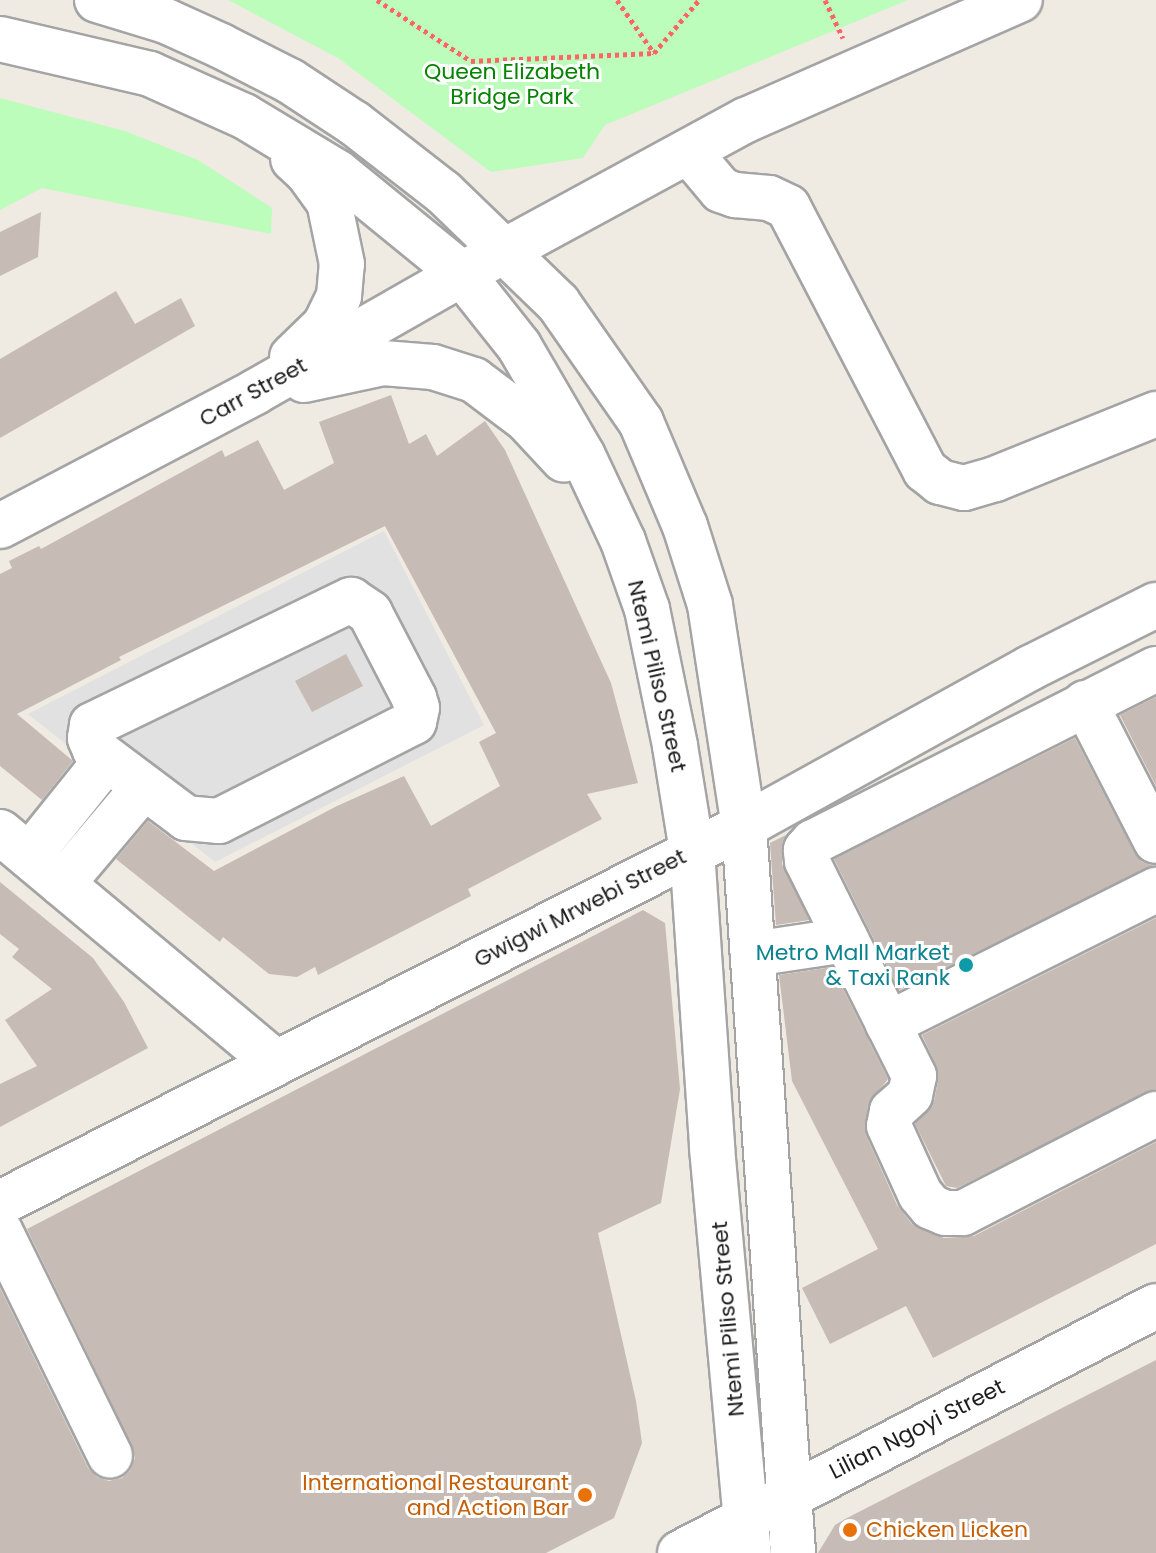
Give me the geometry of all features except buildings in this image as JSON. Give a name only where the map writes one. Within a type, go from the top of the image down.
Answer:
[{"type":"street","points":[[97,0],[166,21],[290,81],[354,123],[443,192],[558,303],[601,360],[641,422],[685,526],[710,605],[744,826],[793,1553]]},
{"type":"street","name":"Carr Street","points":[[0,526],[255,392],[462,274],[945,15],[1020,0]]},
{"type":"street","name":"Ntemi Piliso Street","points":[[0,39],[150,74],[244,116],[337,172],[462,274],[519,346],[583,456],[623,541],[647,609],[675,746],[692,851],[712,1148],[748,1536]]},
{"type":"street","points":[[244,116],[307,172],[329,202],[342,264],[339,296],[325,325],[255,392]]},
{"type":"street","points":[[689,152],[721,190],[735,195],[769,198],[788,207],[925,470],[940,482],[964,488],[995,479],[1156,414]]},
{"type":"street","points":[[255,392],[383,363],[433,367],[474,380],[527,420],[605,505]]},
{"type":"street","points":[[351,600],[370,613],[414,698],[414,722],[219,821],[186,818],[107,759],[95,750],[90,738],[92,725],[351,600]]},
{"type":"street","name":"Gwigwi Mrwebi Street","points":[[0,1203],[744,826],[1030,668],[1156,605]]},
{"type":"street","points":[[1030,668],[1068,711],[1156,841]]},
{"type":"street","points":[[1156,669],[813,842],[806,850],[815,876],[914,1076],[910,1095],[892,1111],[889,1126],[920,1194],[931,1207],[945,1213],[963,1213],[1156,1114]]},
{"type":"street","points":[[107,759],[14,844],[276,1063]]},
{"type":"street","points":[[62,884],[144,787]]},
{"type":"street","points":[[749,891],[815,876]]},
{"type":"street","points":[[888,1024],[1156,890]]},
{"type":"street","points":[[753,954],[846,940]]},
{"type":"street","points":[[0,1231],[110,1456]]},
{"type":"street","name":"Lilian Ngoyi Street","points":[[680,1553],[748,1536],[789,1494],[1156,1306]]},
{"type":"path","points":[[377,0],[471,61],[654,53],[699,0]]},
{"type":"path","points":[[617,0],[654,53]]},
{"type":"path","points":[[825,0],[847,46]]},
{"type":"green space","name":"Queen Elizabeth Bridge Park","points":[[228,0],[908,0],[605,125],[583,158],[491,172],[338,58]]},
{"type":"green space","points":[[0,98],[125,131],[198,160],[272,208],[271,234],[42,188],[0,210]]},
{"type":"shaded area","points":[[384,531],[484,725],[215,862],[28,714]]},
{"type":"place","name":"Metro Mall Market & Taxi Rank","points":[[966,965]]},
{"type":"place","name":"International Restaurant and Action Bar","points":[[585,1495]]},
{"type":"place","name":"Chicken Licken","points":[[850,1530]]}]
